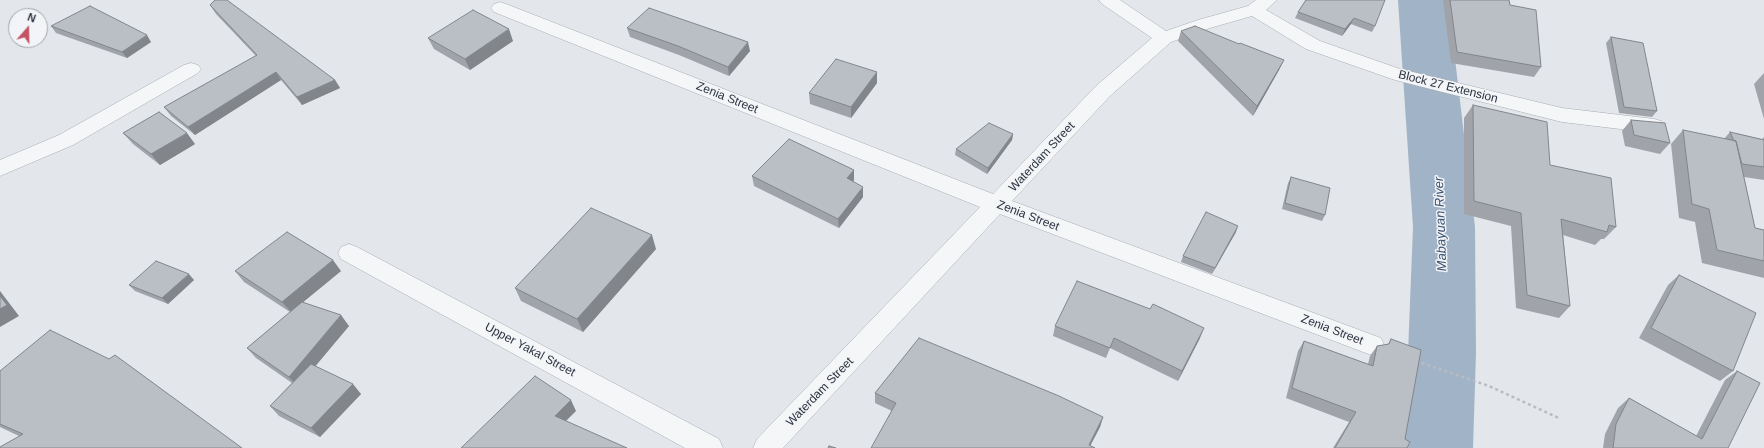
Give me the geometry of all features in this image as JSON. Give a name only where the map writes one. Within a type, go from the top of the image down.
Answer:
[{"type":"street","points":[[1108,0],[1164,38]]},
{"type":"street","name":"Waterdam Street","points":[[766,448],[998,205],[1103,91],[1164,38],[1261,5]]},
{"type":"street","name":"Block 27 Extension","points":[[1261,5],[1313,45],[1395,74],[1562,115],[1654,126]]},
{"type":"street","name":"Zenia Street","points":[[500,8],[998,205],[1372,345]]},
{"type":"street","points":[[0,168],[66,140],[191,69]]},
{"type":"street","name":"Upper Yakal Street","points":[[349,253],[710,448]]},
{"type":"path","name":"Zenia Street","points":[[1372,345],[1489,386],[1559,418]]},
{"type":"building","points":[[215,0],[227,0],[335,80],[297,97],[276,72],[188,127],[164,107],[257,55],[210,5]]},
{"type":"building","points":[[1306,0],[1385,0],[1375,26],[1354,18],[1345,29],[1298,12]]},
{"type":"building","points":[[1450,0],[1509,0],[1510,5],[1536,10],[1541,67],[1457,52]]},
{"type":"building","points":[[90,6],[147,35],[122,52],[51,26]]},
{"type":"building","points":[[649,8],[748,42],[728,67],[678,46],[627,28]]},
{"type":"building","points":[[473,10],[509,29],[465,59],[428,38]]},
{"type":"building","points":[[1195,26],[1284,60],[1257,106],[1181,31]]},
{"type":"building","points":[[1611,37],[1643,43],[1657,111],[1624,107]]},
{"type":"building","points":[[836,59],[877,72],[851,107],[809,93]]},
{"type":"building","points":[[1473,105],[1547,122],[1550,165],[1611,178],[1616,227],[1609,225],[1607,232],[1561,219],[1570,306],[1527,295],[1521,213],[1474,201]]},
{"type":"building","points":[[159,112],[187,133],[151,154],[123,133]]},
{"type":"building","points":[[1631,120],[1665,123],[1670,143],[1634,135]]},
{"type":"building","points":[[989,123],[1013,134],[988,168],[956,149]]},
{"type":"building","points":[[1683,130],[1736,141],[1755,228],[1764,230],[1764,261],[1717,250],[1709,209],[1692,204]]},
{"type":"building","points":[[1730,132],[1764,140],[1764,167],[1742,164],[1736,141],[1734,141]]},
{"type":"building","points":[[789,139],[854,170],[847,178],[863,187],[838,219],[752,176]]},
{"type":"building","points":[[1291,177],[1330,188],[1325,215],[1285,203]]},
{"type":"building","points":[[591,208],[652,235],[577,319],[515,288]]},
{"type":"building","points":[[1206,212],[1238,226],[1215,268],[1183,256]]},
{"type":"building","points":[[287,232],[333,260],[282,302],[235,271]]},
{"type":"building","points":[[156,261],[189,274],[162,298],[129,285]]},
{"type":"building","points":[[1679,275],[1756,313],[1733,371],[1651,328]]},
{"type":"building","points":[[1077,281],[1150,309],[1153,304],[1204,328],[1182,371],[1114,338],[1110,348],[1055,326]]},
{"type":"building","points":[[0,296],[7,305],[0,309]]},
{"type":"building","points":[[302,302],[341,315],[289,377],[247,348]]},
{"type":"building","points":[[50,330],[109,359],[115,355],[242,448],[0,448],[23,434],[0,424],[0,371]]},
{"type":"building","points":[[919,338],[1059,396],[1103,417],[1089,445],[1095,448],[871,448],[896,403],[875,393]]},
{"type":"building","points":[[1391,339],[1421,350],[1405,439],[1410,442],[1407,448],[1335,448],[1356,412],[1292,388],[1304,341],[1373,366],[1377,346],[1389,344]]},
{"type":"building","points":[[311,364],[353,384],[311,428],[270,406]]},
{"type":"building","points":[[1737,371],[1760,383],[1728,448],[1613,448],[1616,424],[1629,398],[1702,439]]},
{"type":"building","points":[[535,376],[571,400],[555,416],[627,448],[461,448]]},
{"type":"waterway","name":"Mabayuan River","points":[[1423,0],[1444,227],[1442,353],[1436,448]]}]
